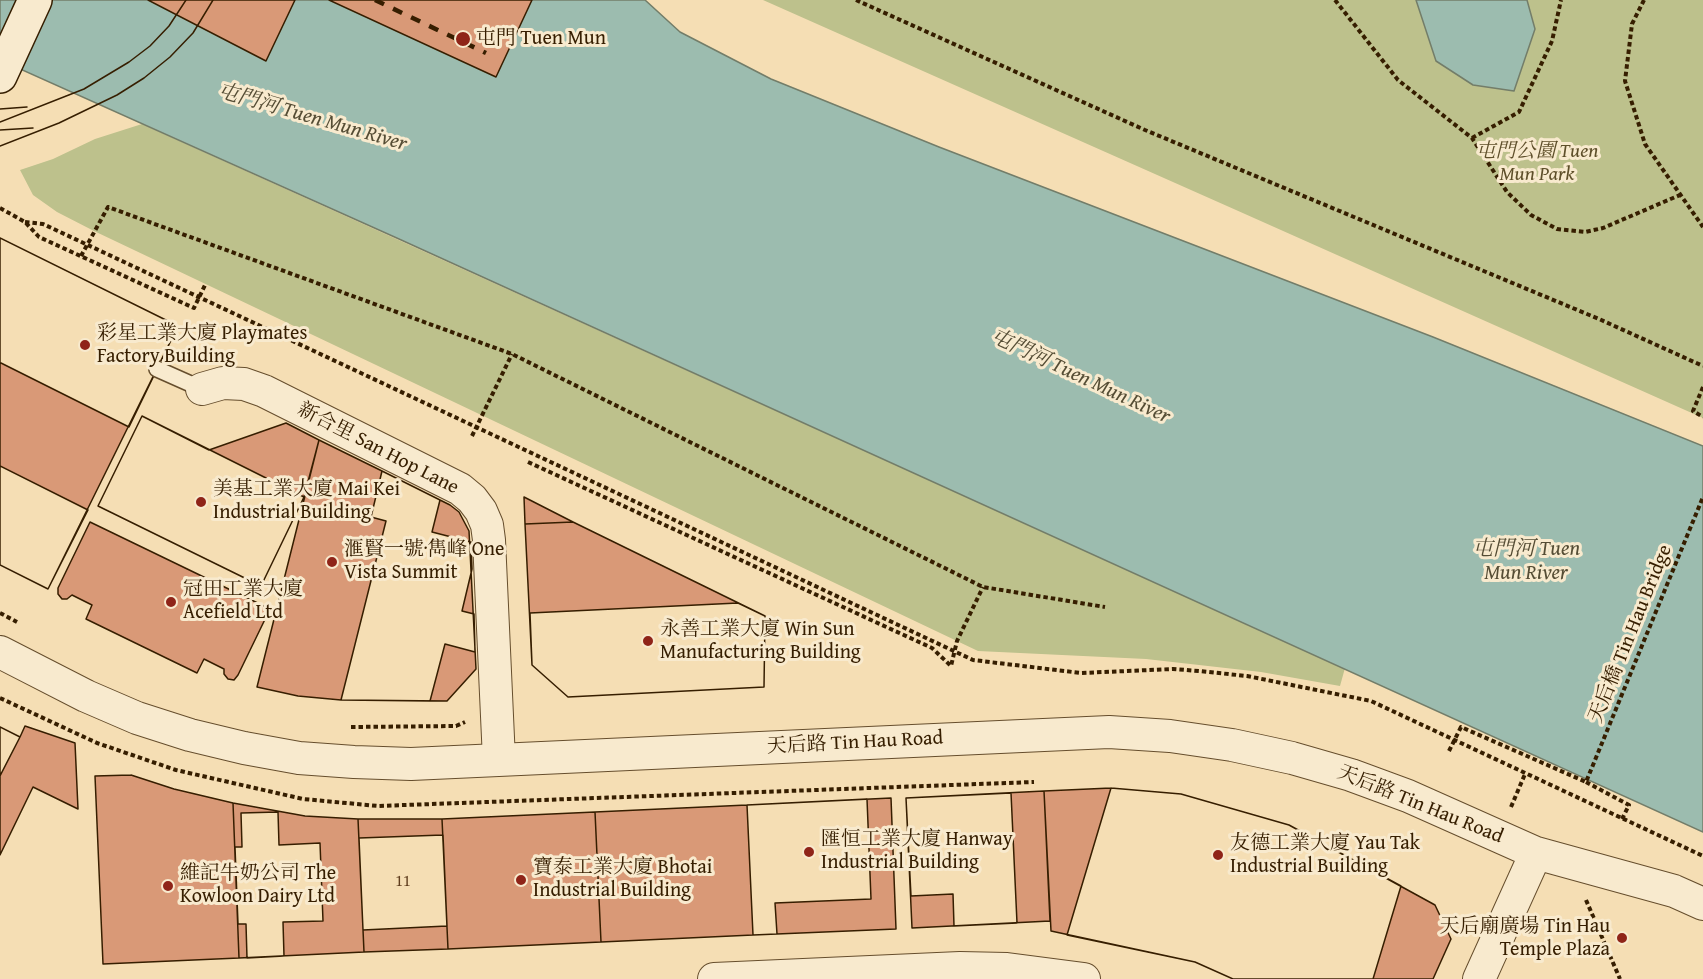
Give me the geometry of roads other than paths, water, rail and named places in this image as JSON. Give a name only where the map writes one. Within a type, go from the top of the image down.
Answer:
[{"type":"main road","points":[[0,76],[35,0]]},
{"type":"street","name":"新合里 San Hop Lane","points":[[202,389],[223,383],[234,383],[264,391],[460,489],[472,499],[487,525],[489,540],[499,759]]},
{"type":"street","name":"天后路 Tin Hau Road","points":[[0,652],[86,696],[137,718],[190,735],[299,758],[354,762],[411,764],[1109,732],[1170,736],[1242,747],[1351,775],[1408,796],[1536,853],[1674,891],[1703,904]]},
{"type":"street","points":[[1479,979],[1536,853]]},
{"type":"street","points":[[714,979],[960,968],[1007,969],[1084,979]]},
{"type":"lane","points":[[157,369],[202,389]]},
{"type":"water","name":"屯門河 Tuen Mun River","points":[[0,0],[645,0],[680,32],[771,79],[939,147],[1433,337],[1703,446],[1703,832],[0,60]]},
{"type":"water","points":[[1416,0],[1527,0],[1535,29],[1514,91],[1473,85],[1436,61]]},
{"type":"tram line","points":[[0,122],[84,89],[129,62],[150,46],[169,26],[186,0]]},
{"type":"tram line","points":[[0,146],[59,123],[117,95],[144,78],[170,57],[193,33],[213,0]]},
{"type":"tram line","points":[[0,109],[27,107]]},
{"type":"tram line","points":[[0,130],[33,128]]},
{"type":"railway","points":[[375,0],[486,53]]},
{"type":"place","name":"屯門 Tuen Mun","points":[[463,39]]},
{"type":"place","name":"彩星工業大廈 Playmates Factory Building","points":[[85,345]]},
{"type":"place","name":"美基工業大廈 Mai Kei Industrial Building","points":[[201,502]]},
{"type":"place","name":"滙賢一號·雋峰 One Vista Summit","points":[[332,562]]},
{"type":"place","name":"冠田工業大廈 Acefield Ltd","points":[[171,602]]},
{"type":"place","name":"永善工業大廈 Win Sun Manufacturing Building","points":[[648,641]]},
{"type":"place","name":"匯恒工業大廈 Hanway Industrial Building","points":[[809,852]]},
{"type":"place","name":"友德工業大廈 Yau Tak Industrial Building","points":[[1218,855]]},
{"type":"place","name":"寶泰工業大廈 Bhotai Industrial Building","points":[[521,880]]},
{"type":"place","name":"維記牛奶公司 The Kowloon Dairy Ltd","points":[[168,886]]},
{"type":"place","name":"天后廟廣場 Tin Hau Temple Plaza","points":[[1622,938]]},
{"type":"park label","name":"屯門公園 Tuen Mun Park","points":[[1537,164]]}]
